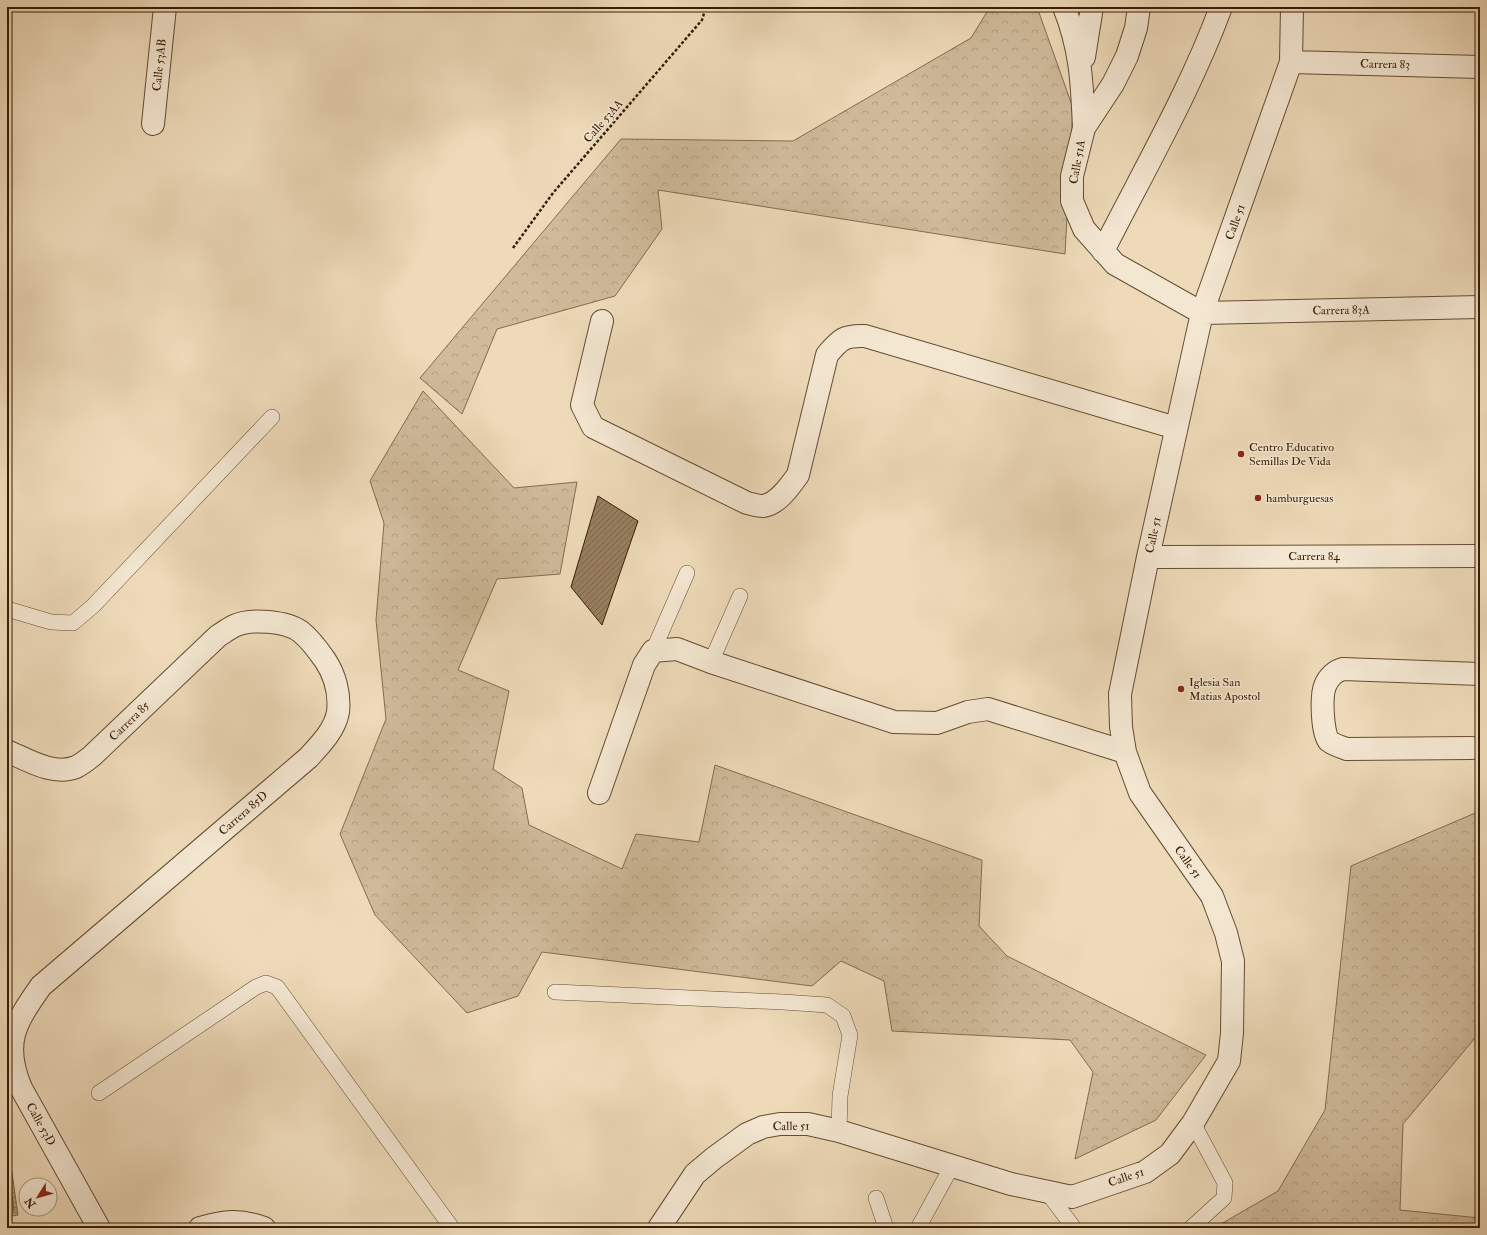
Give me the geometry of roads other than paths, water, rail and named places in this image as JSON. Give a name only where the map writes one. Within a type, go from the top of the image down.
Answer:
[{"type":"street","name":"Calle 53AB","points":[[153,124],[166,7]]},
{"type":"street","points":[[1064,7],[1073,29],[1082,70],[1084,128]]},
{"type":"street","points":[[1082,70],[1092,7]]},
{"type":"street","name":"Calle 51A","points":[[1139,7],[1136,28],[1127,56],[1112,84],[1084,128],[1072,176],[1072,201],[1084,229],[1115,264],[1202,313]]},
{"type":"street","points":[[1103,251],[1173,114],[1212,31],[1221,7]]},
{"type":"street","name":"Calle 51","points":[[660,1228],[695,1174],[746,1134],[763,1127],[780,1124],[808,1124],[839,1131],[1011,1184],[1072,1197],[1145,1172],[1170,1154],[1193,1123],[1230,1061],[1233,961],[1226,933],[1212,896],[1140,793],[1125,752],[1121,727],[1120,694],[1148,557],[1202,313],[1291,62],[1292,7]]},
{"type":"street","name":"Carrera 83","points":[[1291,62],[1480,67]]},
{"type":"street","name":"Carrera 83A","points":[[1202,313],[1480,307]]},
{"type":"street","points":[[602,321],[582,404],[593,427],[747,503],[763,506],[776,500],[788,490],[798,475],[827,355],[836,343],[849,336],[865,336],[1176,428]]},
{"type":"street","name":"Carrera 84","points":[[1148,557],[1480,556]]},
{"type":"street","name":"Carrera 85D","points":[[21,1014],[41,986],[308,758],[323,742],[333,726],[338,713],[338,693],[333,676],[316,647],[301,632],[284,624],[254,622],[235,625]]},
{"type":"street","name":"Carrera 85","points":[[7,752],[48,768],[62,770],[76,766],[92,756],[218,636],[235,625]]},
{"type":"street","points":[[599,793],[644,665],[653,651],[677,649],[711,662],[894,722],[937,723],[968,712],[988,709],[1125,752]]},
{"type":"street","points":[[1472,748],[1347,749],[1338,746],[1329,741],[1324,731],[1324,691],[1329,679],[1335,673],[1343,669],[1480,674]]},
{"type":"street","name":"Calle 53D","points":[[21,1014],[14,1032],[11,1051],[14,1072],[21,1088],[99,1228]]},
{"type":"street","points":[[200,1228],[218,1223],[237,1221],[257,1225]]},
{"type":"lane","points":[[7,609],[51,622],[73,623],[93,606],[272,417]]},
{"type":"lane","points":[[653,651],[686,573]]},
{"type":"lane","points":[[711,662],[740,596]]},
{"type":"lane","points":[[99,1094],[256,987],[266,983],[277,987],[452,1228]]},
{"type":"lane","points":[[555,992],[827,1005],[843,1016],[850,1035],[840,1096],[839,1131]]},
{"type":"lane","points":[[1191,1228],[1224,1198],[1225,1183],[1193,1123]]},
{"type":"lane","points":[[918,1228],[952,1166]]},
{"type":"lane","points":[[1047,1192],[1074,1228]]},
{"type":"lane","points":[[876,1198],[886,1228]]},
{"type":"water","points":[[7,1145],[8,1145],[18,1215],[7,1217]]},
{"type":"place","name":"Centro Educativo Semillas De Vida","points":[[1241,454]]},
{"type":"place","name":"hamburguesas","points":[[1258,498]]},
{"type":"place","name":"Iglesia San Matias Apostol","points":[[1181,689]]}]
